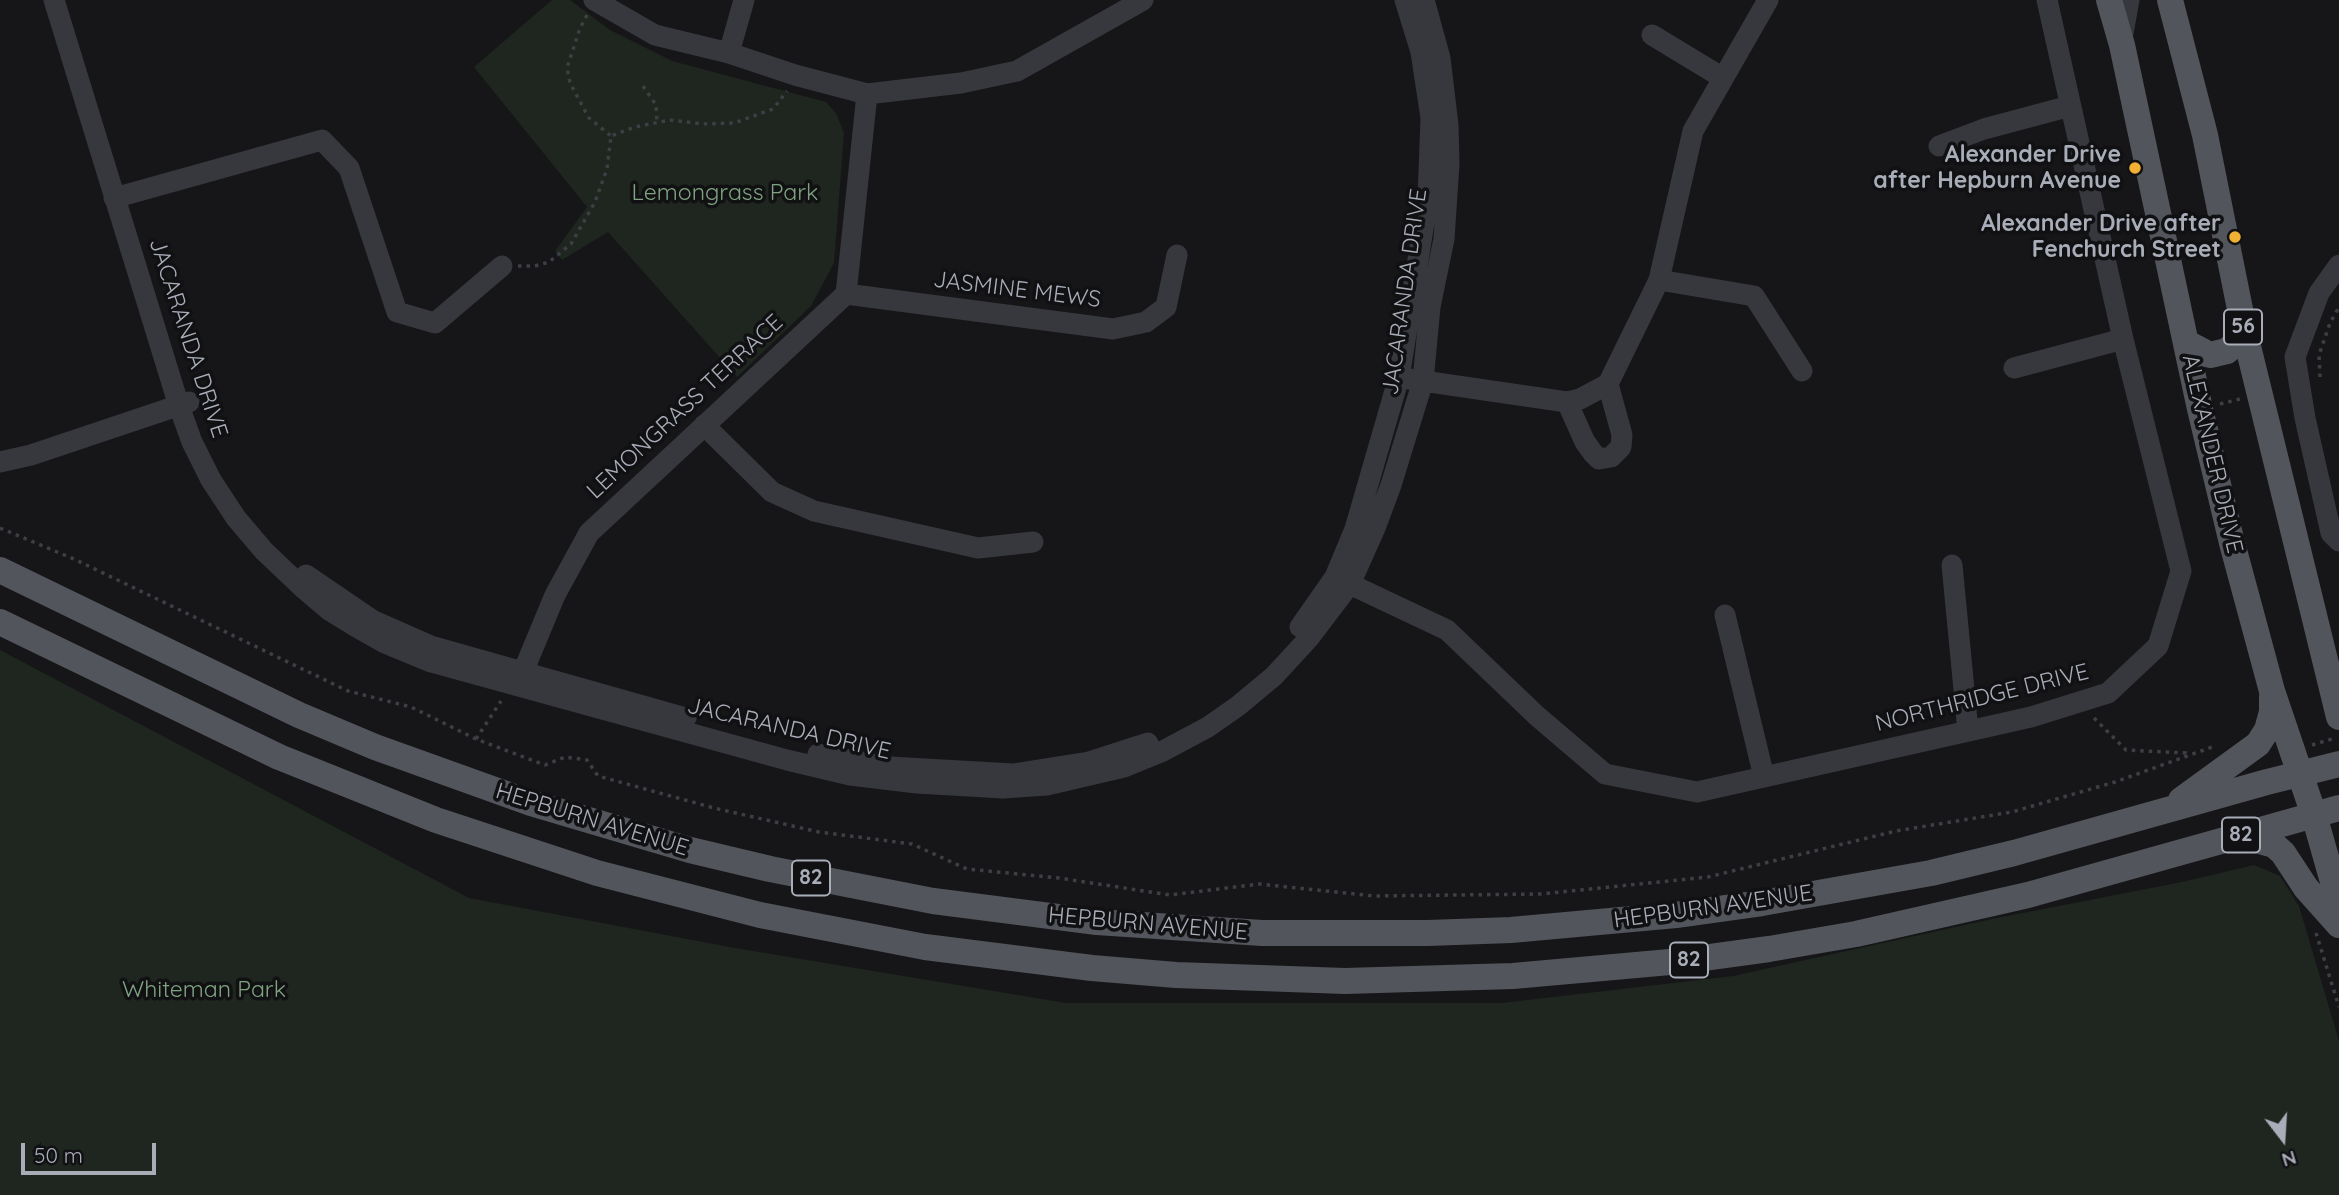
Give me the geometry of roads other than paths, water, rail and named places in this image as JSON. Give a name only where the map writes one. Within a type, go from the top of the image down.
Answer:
[{"type":"main road","name":"ALEXANDER DRIVE","points":[[2109,0],[2122,45],[2232,543],[2272,691],[2314,815],[2339,903]]},
{"type":"main road","name":"56","points":[[2170,0],[2205,135],[2245,334],[2339,717]]},
{"type":"main road","points":[[2187,343],[2210,355],[2227,351],[2245,334]]},
{"type":"main road","name":"HEPBURN AVENUE","points":[[0,570],[299,715],[414,761],[531,803],[623,831],[770,869],[933,901],[1097,922],[1262,933],[1483,931],[1621,920],[1762,903],[1931,873],[2014,853],[2339,764]]},
{"type":"main road","name":"HEPBURN AVENUE","points":[[0,622],[279,757],[425,816],[528,851],[678,895],[818,927],[925,947],[1092,968],[1248,979],[1345,981],[1513,976],[1681,961],[1782,947],[1942,916],[2028,895],[2339,808]]},
{"type":"main road","points":[[2322,652],[2339,672]]},
{"type":"main road","points":[[2165,811],[2258,744],[2267,730],[2272,712],[2272,691]]},
{"type":"main road","points":[[2239,836],[2274,845],[2283,853],[2306,888],[2339,925]]},
{"type":"street","name":"JACARANDA DRIVE","points":[[54,0],[120,197],[184,404],[222,476],[260,528],[307,576],[372,620],[431,646],[519,679],[797,750],[890,767],[1013,774],[1089,762],[1145,745],[1185,726],[1234,693],[1276,654],[1343,581],[1376,528],[1423,381],[1430,307],[1444,239],[1449,164],[1448,125],[1440,58],[1424,0]]},
{"type":"street","name":"JACARANDA DRIVE","points":[[65,0],[120,197]]},
{"type":"street","points":[[594,0],[655,35],[729,53],[795,75],[867,94],[961,83],[1017,71],[1143,0]]},
{"type":"street","points":[[729,53],[744,0]]},
{"type":"street","name":"JACARANDA DRIVE","points":[[1343,581],[1399,377],[1428,198],[1430,118],[1421,52],[1405,0]]},
{"type":"street","points":[[1399,377],[1567,402],[1580,399],[1608,384],[1659,280],[1693,131],[1768,0]]},
{"type":"street","name":"NORTHRIDGE DRIVE","points":[[1343,581],[1447,630],[1537,716],[1605,774],[1697,792],[2031,717],[2108,693],[2158,646],[2180,571],[2123,340],[2047,0]]},
{"type":"street","points":[[2122,45],[2129,0]]},
{"type":"street","points":[[1652,35],[1723,78]]},
{"type":"street","points":[[846,294],[867,94]]},
{"type":"street","points":[[1940,146],[1984,129],[2070,106]]},
{"type":"street","points":[[120,197],[322,140],[349,168],[397,312],[435,323],[502,266]]},
{"type":"street","name":"JASMINE MEWS","points":[[846,294],[1113,329],[1146,322],[1166,307],[1177,255]]},
{"type":"street","points":[[2339,265],[2319,293],[2295,357],[2305,418],[2331,533],[2339,541]]},
{"type":"street","points":[[1659,280],[1754,296],[1802,371]]},
{"type":"street","name":"LEMONGRASS TERRACE","points":[[519,679],[555,595],[589,533],[846,294]]},
{"type":"street","points":[[2014,368],[2123,340]]},
{"type":"street","points":[[1567,402],[1585,442],[1593,453],[1599,459],[1611,457],[1621,447],[1622,435],[1608,384]]},
{"type":"street","points":[[0,462],[32,456],[184,404]]},
{"type":"street","points":[[704,425],[772,492],[814,511],[978,548],[1033,542]]},
{"type":"street","points":[[1952,565],[1968,731]]},
{"type":"street","points":[[1725,615],[1764,777]]},
{"type":"place","name":"Alexander Drive after Hepburn Avenue","points":[[2135,168]]},
{"type":"place","name":"Alexander Drive after Fenchurch Street","points":[[2235,237]]},
{"type":"park label","name":"Lemongrass Park","points":[[725,193]]},
{"type":"park label","name":"Whiteman Park","points":[[204,990]]}]
